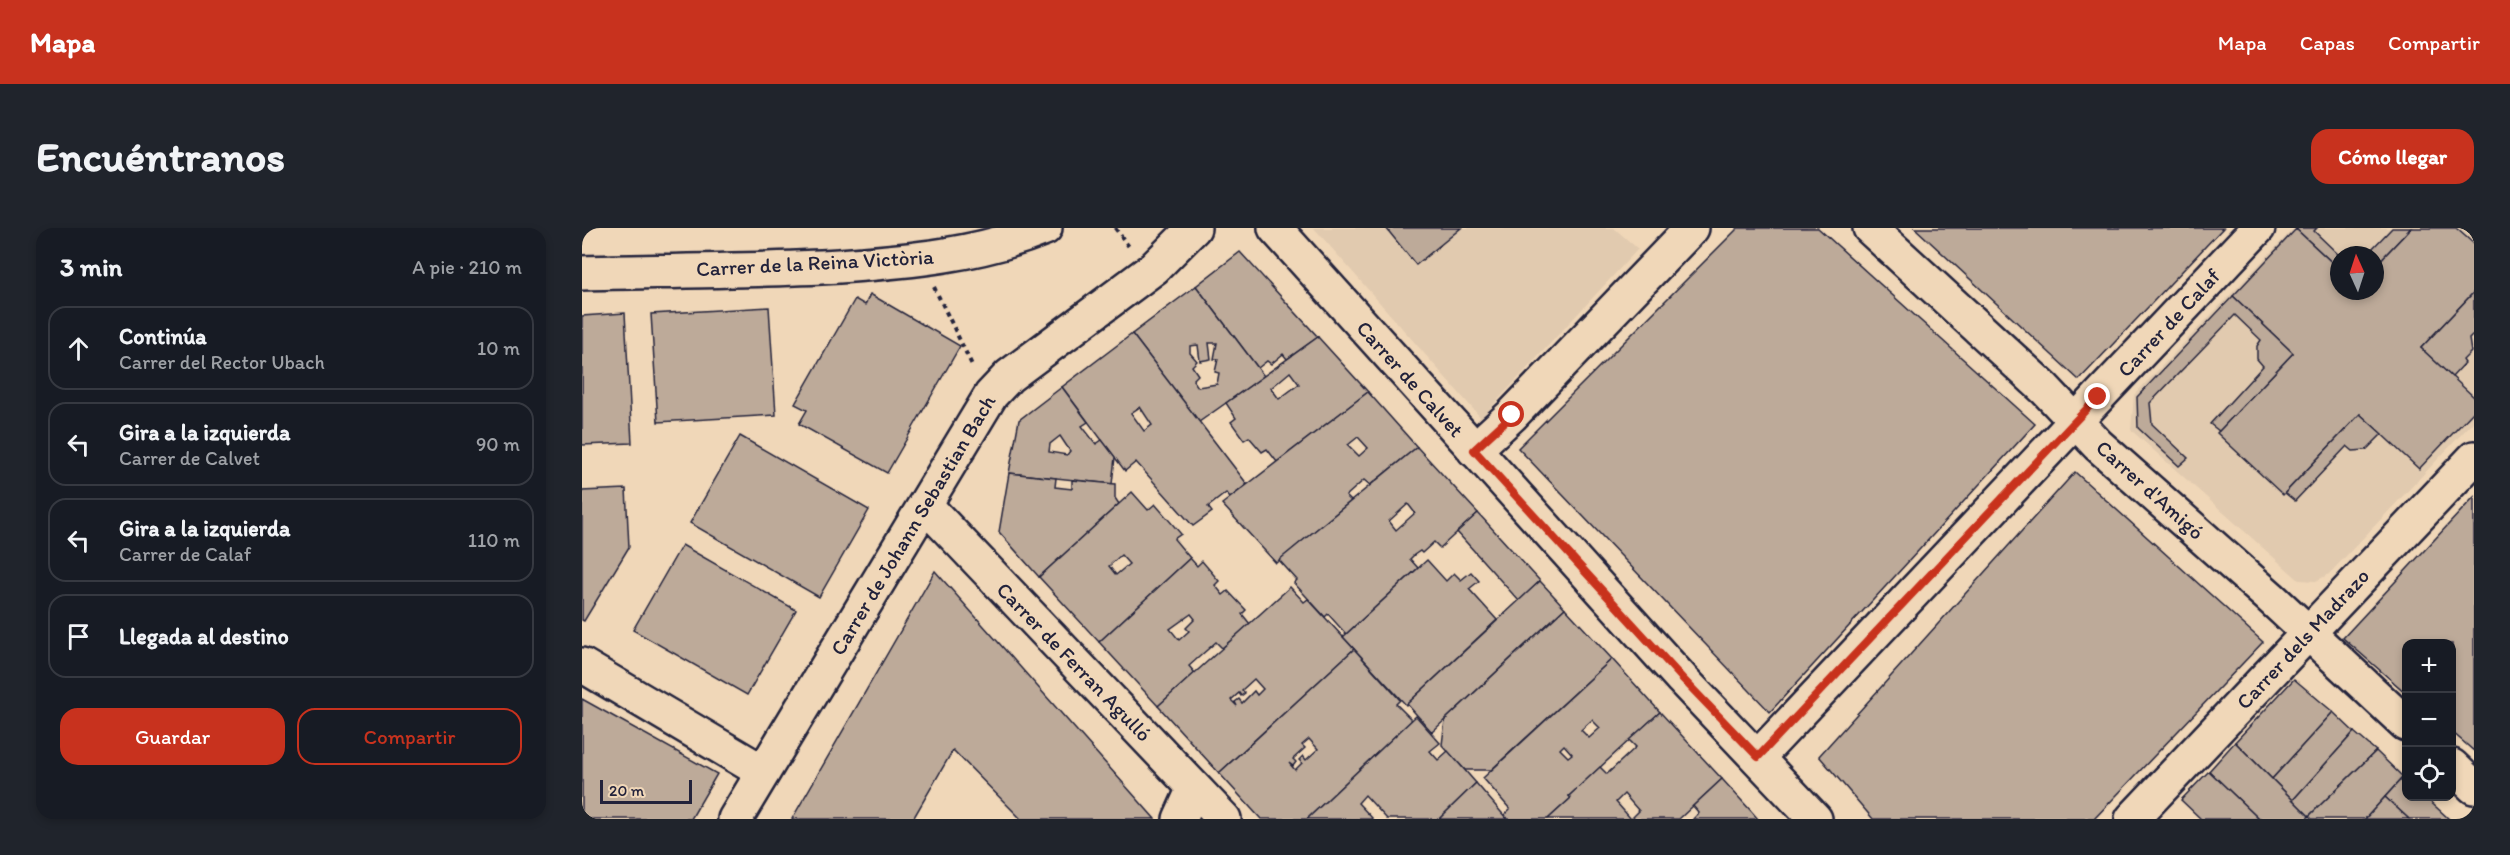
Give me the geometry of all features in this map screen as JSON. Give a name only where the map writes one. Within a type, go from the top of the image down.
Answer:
[{"type":"street","name":"Carrer de la Reina Victòria","points":[[582,273],[800,268],[931,258],[989,246],[1045,228]]},
{"type":"street","name":"Carrer de Johann Sebastian Bach","points":[[735,819],[925,505],[976,416],[991,395],[1009,376],[1154,268],[1167,243],[1194,228]]},
{"type":"street","name":"Carrer de Calvet","points":[[1275,228],[1682,678],[1815,819]]},
{"type":"street","points":[[1474,450],[1512,415],[1692,228]]},
{"type":"street","name":"Carrer d'Amigó","points":[[1870,228],[2045,389],[2075,422],[2309,632],[2402,719]]},
{"type":"street","name":"Carrer de Calaf","points":[[1758,757],[2258,228]]},
{"type":"street","name":"Carrer dels Madrazo","points":[[2132,819],[2474,458]]},
{"type":"street","name":"Carrer de Ferran Agulló","points":[[925,505],[1224,819]]},
{"type":"street","points":[[582,665],[763,772]]},
{"type":"street","points":[[2456,771],[2474,787]]},
{"type":"street","points":[[1180,819],[1194,788]]},
{"type":"path","points":[[1115,228],[1132,251]]},
{"type":"path","points":[[934,286],[972,364]]},
{"type":"shaded area","points":[[1314,228],[1614,228],[1638,249],[1481,418]]},
{"type":"shaded area","points":[[2294,228],[2474,228],[2474,421],[2329,574],[2316,581],[2299,580],[2131,430],[2134,395]]},
{"type":"building","points":[[1386,228],[1461,228],[1416,265]]},
{"type":"building","points":[[1738,228],[1818,228],[2035,424],[1770,712],[1518,448]]},
{"type":"building","points":[[1915,228],[2223,228],[2079,380]]},
{"type":"building","points":[[2317,228],[2314,231],[2330,246],[2330,261],[2296,229]]},
{"type":"building","points":[[2392,228],[2411,228],[2384,256],[2384,246],[2375,246]]},
{"type":"building","points":[[2411,228],[2456,228],[2474,244],[2474,292],[2421,348],[2474,397],[2474,411],[2419,469],[2360,414],[2283,495],[2217,433],[2293,353],[2233,296],[2296,229],[2330,261],[2330,300],[2384,300],[2384,256]]},
{"type":"building","points":[[1240,252],[1318,337],[1287,359],[1283,354],[1271,364],[1267,361],[1258,368],[1196,286]]},
{"type":"building","points":[[1196,286],[1264,376],[1199,422],[1132,334]],"holes":[[[1209,343],[1217,343],[1214,359],[1218,359],[1215,372],[1219,373],[1217,384],[1198,387],[1193,380],[1198,375],[1192,366],[1197,361],[1190,353],[1190,346],[1198,345],[1200,361],[1211,359]]]},
{"type":"building","points":[[2474,292],[2474,334],[2469,339],[2471,352],[2463,360],[2465,363],[2452,377],[2421,348]]},
{"type":"building","points":[[870,294],[960,346],[887,473],[799,424],[807,410],[795,404],[855,299],[865,305]]},
{"type":"building","points":[[2233,296],[2293,353],[2219,431],[2210,424],[2263,366],[2257,359],[2257,346],[2261,340],[2235,315],[2150,403],[2152,424],[2188,458],[2179,466],[2138,428],[2137,397]]},
{"type":"building","points":[[769,307],[776,415],[658,422],[651,314]]},
{"type":"building","points":[[625,313],[632,443],[582,445],[582,316]]},
{"type":"building","points":[[1132,334],[1247,484],[1230,498],[1226,493],[1208,507],[1212,512],[1193,526],[1136,462],[1125,471],[1062,387]],"holes":[[[1140,407],[1152,425],[1144,431],[1131,413]]]},
{"type":"building","points":[[1318,337],[1368,392],[1277,462],[1267,449],[1262,452],[1249,437],[1244,440],[1231,422],[1236,418],[1226,403]],"holes":[[[1290,372],[1299,384],[1279,399],[1271,388]]]},
{"type":"building","points":[[1062,387],[1088,422],[1082,426],[1096,444],[1102,440],[1115,457],[1112,484],[1009,473],[1019,420]],"holes":[[[1060,436],[1070,451],[1067,455],[1049,452],[1050,444]]]},
{"type":"building","points":[[1368,392],[1417,447],[1370,485],[1364,480],[1346,496],[1351,501],[1276,563],[1222,504]],"holes":[[[1358,437],[1368,448],[1359,456],[1348,445]]]},
{"type":"building","points":[[2360,414],[2382,434],[2366,450],[2353,451],[2347,446],[2295,501],[2285,493]]},
{"type":"building","points":[[740,436],[869,510],[819,597],[690,523]]},
{"type":"building","points":[[1417,447],[1478,513],[1440,548],[1434,542],[1422,553],[1420,551],[1414,555],[1410,559],[1418,568],[1346,634],[1328,614],[1325,617],[1294,583],[1297,580],[1279,560]],"holes":[[[1408,504],[1415,513],[1396,530],[1389,521]]]},
{"type":"building","points":[[2075,472],[2263,642],[2094,819],[1873,819],[1819,756]]},
{"type":"building","points":[[1009,473],[1056,478],[1055,487],[1072,489],[1072,480],[1115,484],[1115,498],[1119,504],[1039,577],[999,532]]},
{"type":"building","points":[[626,489],[629,547],[584,621],[582,620],[582,491]]},
{"type":"building","points":[[1132,492],[1148,510],[1155,504],[1181,534],[1174,539],[1190,558],[1099,642],[1039,577]],"holes":[[[1121,555],[1129,564],[1116,575],[1109,566]]]},
{"type":"building","points":[[2474,497],[2474,751],[2456,735],[2456,639],[2402,639],[2402,690],[2343,638]]},
{"type":"building","points":[[1478,513],[1540,581],[1519,601],[1457,532]]},
{"type":"building","points":[[682,545],[796,610],[747,695],[633,630]]},
{"type":"building","points":[[1190,558],[1197,566],[1202,561],[1219,581],[1215,585],[1223,595],[1228,591],[1246,610],[1242,614],[1250,624],[1222,648],[1216,642],[1189,666],[1195,673],[1158,706],[1099,642]],"holes":[[[1191,614],[1195,619],[1186,628],[1189,631],[1179,640],[1170,629]]]},
{"type":"building","points":[[1427,560],[1446,581],[1454,573],[1461,580],[1471,572],[1479,581],[1469,589],[1497,620],[1406,705],[1343,637]]},
{"type":"building","points":[[935,571],[1155,819],[1021,819],[953,750],[913,819],[792,819]]},
{"type":"building","points":[[1540,581],[1565,608],[1432,732],[1407,704]]},
{"type":"building","points":[[1290,587],[1304,602],[1308,599],[1354,649],[1219,773],[1158,706]],"holes":[[[1254,679],[1263,689],[1257,695],[1254,691],[1242,703],[1239,699],[1235,702],[1237,706],[1231,700],[1239,693],[1241,696],[1245,693],[1242,690]]]},
{"type":"building","points":[[1565,608],[1612,659],[1491,770],[1465,770],[1442,745],[1445,720]]},
{"type":"building","points":[[1354,649],[1400,700],[1396,704],[1412,720],[1307,819],[1261,819],[1219,773]],"holes":[[[1309,739],[1318,749],[1306,760],[1303,756],[1299,760],[1302,763],[1295,770],[1289,763],[1293,766],[1296,762],[1293,759],[1305,748],[1302,745]]]},
{"type":"building","points":[[1612,659],[1660,712],[1569,796],[1571,798],[1548,819],[1507,819],[1504,815],[1510,809],[1483,778]],"holes":[[[1592,720],[1600,728],[1589,738],[1581,730]],[[1564,745],[1572,754],[1568,757],[1560,749]]]},
{"type":"building","points":[[2294,679],[2333,712],[2272,779],[2235,742]]},
{"type":"building","points":[[582,699],[717,774],[691,819],[582,819]]},
{"type":"building","points":[[1660,712],[1722,779],[1679,819],[1631,819],[1548,819],[1600,767],[1607,774],[1636,747],[1629,740]],"holes":[[[1624,794],[1639,811],[1631,819],[1616,802]]]},
{"type":"building","points":[[2333,712],[2354,732],[2293,800],[2272,779]]},
{"type":"building","points":[[1416,716],[1440,743],[1430,751],[1438,760],[1448,751],[1476,783],[1439,819],[1387,819],[1365,795],[1358,803],[1373,819],[1307,819]]},
{"type":"building","points":[[2354,732],[2376,751],[2309,816],[2293,800]]},
{"type":"building","points":[[2235,742],[2309,816],[2307,819],[2259,819],[2209,771]]},
{"type":"building","points":[[2376,751],[2402,776],[2365,819],[2312,819],[2309,816]]},
{"type":"building","points":[[2209,771],[2259,819],[2201,819],[2181,800]]},
{"type":"building","points":[[2402,778],[2402,801],[2429,801],[2449,819],[2409,819],[2385,797]]},
{"type":"building","points":[[1722,779],[1758,819],[1693,819],[1699,813],[1693,806]]},
{"type":"building","points":[[1476,783],[1507,819],[1439,819]]},
{"type":"building","points":[[2385,797],[2409,819],[2365,819]]},
{"type":"route","points":[[1512,415],[1474,450],[1712,711],[1758,757],[2098,397]]}]
